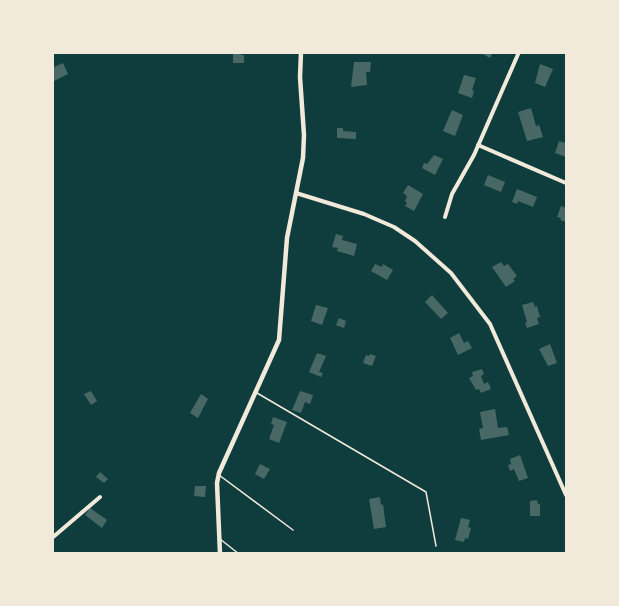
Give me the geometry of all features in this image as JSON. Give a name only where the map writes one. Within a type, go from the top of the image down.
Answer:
[{"type":"street","points":[[220,554],[218,474],[279,340],[287,238],[302,167],[304,135],[300,77],[301,52]]},
{"type":"street","points":[[445,217],[452,194],[478,145],[519,52]]},
{"type":"street","points":[[478,145],[567,183]]},
{"type":"street","points":[[296,194],[364,214],[394,228],[415,241],[451,273],[490,324],[567,495]]},
{"type":"street","points":[[52,538],[100,497]]},
{"type":"lane","points":[[256,393],[426,492],[436,546]]},
{"type":"lane","points":[[218,474],[293,530]]},
{"type":"lane","points":[[219,538],[239,554]]},
{"type":"building","points":[[233,52],[241,52],[241,55],[244,55],[244,63],[233,63]]},
{"type":"building","points":[[479,52],[493,52],[490,58]]},
{"type":"building","points":[[354,62],[371,62],[370,72],[366,72],[367,85],[351,87]]},
{"type":"building","points":[[63,63],[68,74],[52,82],[52,68]]},
{"type":"building","points":[[540,64],[553,69],[545,87],[535,83]]},
{"type":"building","points":[[464,75],[476,78],[472,98],[458,93]]},
{"type":"building","points":[[531,108],[536,126],[539,125],[543,137],[527,141],[518,112]]},
{"type":"building","points":[[452,110],[463,115],[455,136],[443,131]]},
{"type":"building","points":[[337,128],[356,132],[356,139],[337,138]]},
{"type":"building","points":[[559,141],[566,143],[566,157],[555,153]]},
{"type":"building","points":[[434,155],[443,159],[435,175],[422,168],[424,163],[427,164]]},
{"type":"building","points":[[488,175],[505,182],[501,192],[484,185]]},
{"type":"building","points":[[408,185],[423,194],[414,211],[405,206],[407,196],[403,193]]},
{"type":"building","points":[[517,189],[537,197],[533,207],[518,201],[517,204],[512,202]]},
{"type":"building","points":[[561,206],[566,208],[566,222],[557,217]]},
{"type":"building","points":[[336,234],[343,236],[342,240],[357,244],[354,256],[337,251],[338,248],[332,247]]},
{"type":"building","points":[[501,262],[504,266],[508,264],[517,276],[513,279],[515,281],[506,287],[492,267]]},
{"type":"building","points":[[375,264],[382,267],[383,264],[393,270],[387,280],[371,271]]},
{"type":"building","points":[[432,295],[448,313],[441,319],[425,302]]},
{"type":"building","points":[[533,302],[535,307],[537,306],[540,317],[537,318],[539,324],[527,328],[522,305]]},
{"type":"building","points":[[316,305],[328,308],[322,325],[311,321]]},
{"type":"building","points":[[339,318],[346,321],[344,328],[336,325]]},
{"type":"building","points":[[459,333],[464,343],[468,341],[472,348],[458,355],[450,338]]},
{"type":"building","points":[[550,344],[557,363],[548,366],[539,349]]},
{"type":"building","points":[[317,353],[326,356],[319,372],[323,373],[321,377],[309,372]]},
{"type":"building","points":[[366,355],[376,356],[372,366],[363,363]]},
{"type":"building","points":[[482,369],[484,374],[481,376],[484,384],[488,382],[491,389],[481,393],[479,389],[476,390],[469,378],[473,376],[472,372]]},
{"type":"building","points":[[91,391],[97,401],[91,405],[84,394]]},
{"type":"building","points":[[300,391],[313,395],[310,404],[305,402],[301,413],[292,410]]},
{"type":"building","points":[[201,394],[208,399],[198,418],[190,413]]},
{"type":"building","points":[[495,409],[498,428],[507,427],[509,435],[481,440],[479,429],[483,428],[480,412]]},
{"type":"building","points":[[273,417],[287,422],[279,443],[269,439],[274,425],[271,424]]},
{"type":"building","points":[[520,455],[528,478],[519,481],[514,469],[510,471],[508,465],[511,464],[510,459]]},
{"type":"building","points":[[260,464],[270,469],[264,479],[255,474]]},
{"type":"building","points":[[100,472],[108,479],[104,483],[96,477]]},
{"type":"building","points":[[195,486],[206,486],[205,497],[194,496]]},
{"type":"building","points":[[380,497],[386,527],[374,529],[369,499]]},
{"type":"building","points":[[537,500],[540,504],[540,516],[530,516],[530,501]]},
{"type":"building","points":[[90,508],[107,520],[102,528],[85,515]]},
{"type":"building","points":[[461,518],[470,520],[468,527],[471,528],[468,539],[465,538],[464,542],[455,540]]}]
